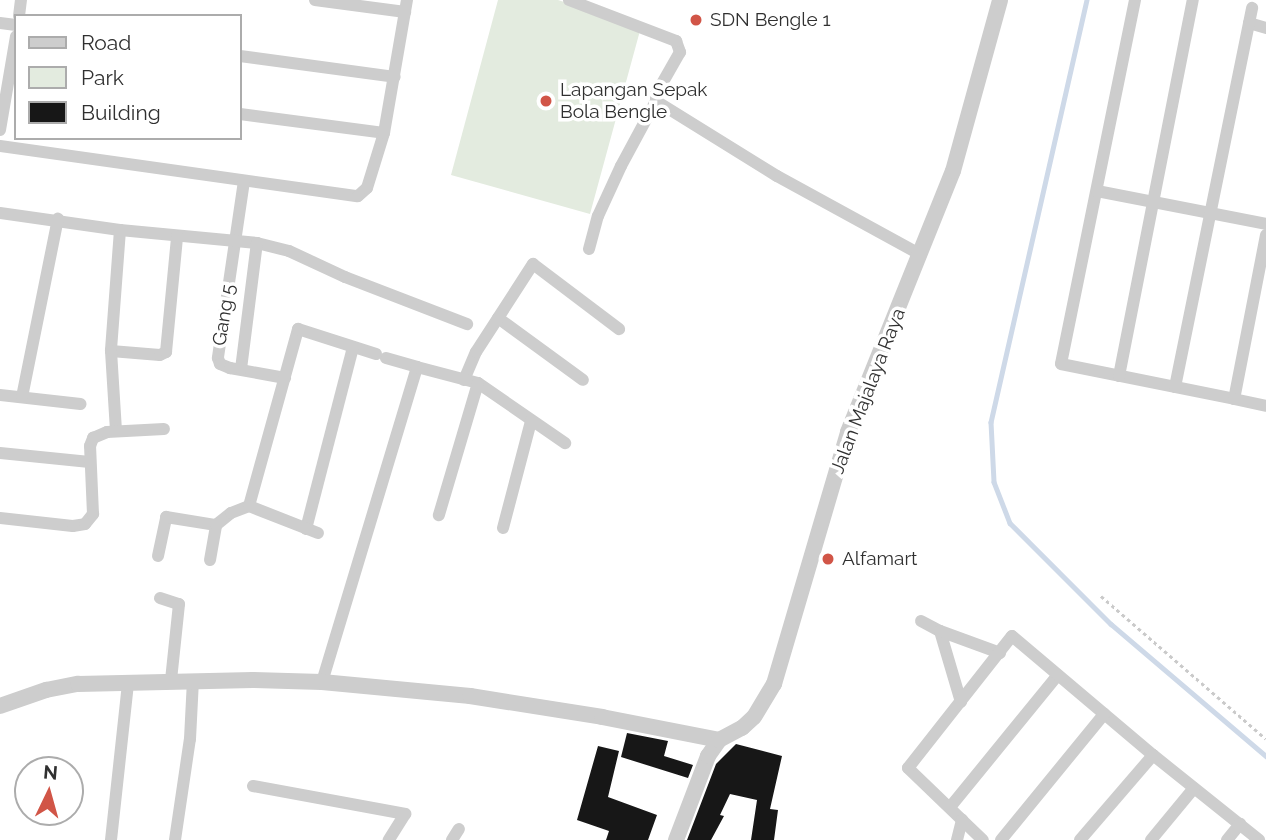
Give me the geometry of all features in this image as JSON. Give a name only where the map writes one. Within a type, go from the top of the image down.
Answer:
[{"type":"street","points":[[0,146],[358,196],[367,188],[384,133],[406,6],[315,0]]},
{"type":"street","points":[[569,0],[676,41],[680,52],[621,166],[598,216],[589,249]]},
{"type":"street","name":"Jalan Majalaya Raya","points":[[676,840],[702,769],[719,740],[742,728],[754,717],[774,684],[848,432],[921,255],[970,116],[1000,0]]},
{"type":"street","points":[[1135,0],[1061,364],[1266,406]]},
{"type":"street","points":[[1119,376],[1194,0]]},
{"type":"street","points":[[1175,387],[1252,8]]},
{"type":"street","points":[[1249,23],[1266,28]]},
{"type":"street","points":[[0,130],[14,48]]},
{"type":"street","points":[[242,56],[395,77]]},
{"type":"street","points":[[656,102],[833,208],[921,255]]},
{"type":"street","points":[[242,114],[384,133]]},
{"type":"street","points":[[236,241],[244,181]]},
{"type":"street","points":[[1097,191],[1266,224]]},
{"type":"street","points":[[0,213],[177,237],[257,243],[289,251],[345,277],[467,324]]},
{"type":"street","points":[[22,397],[58,219]]},
{"type":"street","points":[[116,431],[111,351],[120,230]]},
{"type":"street","points":[[1234,399],[1266,235]]},
{"type":"street","points":[[111,351],[160,355],[166,352],[177,237]]},
{"type":"street","name":"Gang 5","points":[[236,241],[218,358],[220,364],[285,378]]},
{"type":"street","points":[[241,369],[257,243]]},
{"type":"street","points":[[464,380],[476,352],[533,264],[619,329]]},
{"type":"street","points":[[498,318],[583,380]]},
{"type":"street","points":[[249,506],[298,329],[417,367],[478,383],[565,443]]},
{"type":"street","points":[[210,561],[216,525],[231,513],[249,506],[312,531],[353,347]]},
{"type":"street","points":[[322,682],[417,367]]},
{"type":"street","points":[[439,515],[478,383]]},
{"type":"street","points":[[0,395],[80,404]]},
{"type":"street","points":[[503,528],[531,421]]},
{"type":"street","points":[[0,518],[74,526],[85,524],[93,514],[90,462],[93,438],[99,433],[164,429]]},
{"type":"street","points":[[0,453],[90,462]]},
{"type":"street","points":[[158,556],[166,517],[216,525]]},
{"type":"street","points":[[160,598],[179,604],[171,680]]},
{"type":"street","points":[[921,621],[940,631],[1000,653]]},
{"type":"street","points":[[940,631],[961,702]]},
{"type":"street","points":[[983,840],[908,768],[1012,636],[1259,840]]},
{"type":"street","points":[[951,807],[1058,675]]},
{"type":"street","points":[[0,708],[62,686],[171,680],[322,682],[470,696],[602,717],[719,740]]},
{"type":"street","points":[[175,840],[190,739],[193,680]]},
{"type":"street","points":[[111,840],[128,683]]},
{"type":"street","points":[[1001,840],[1104,713]]},
{"type":"street","points":[[1080,840],[1153,755]]},
{"type":"street","points":[[253,786],[405,814],[389,840]]},
{"type":"street","points":[[1151,840],[1194,788]]},
{"type":"street","points":[[957,840],[962,820]]},
{"type":"street","points":[[1227,840],[1240,824]]},
{"type":"path","points":[[1101,596],[1266,739]]},
{"type":"green space","name":"Lapangan Sepak Bola Bengle","points":[[498,0],[558,0],[641,27],[590,214],[451,175]]},
{"type":"building","points":[[627,733],[668,741],[664,756],[693,765],[688,778],[621,757]]},
{"type":"building","points":[[736,744],[782,756],[770,809],[778,810],[774,840],[751,840],[757,800],[730,794],[720,815],[724,816],[711,840],[687,840],[716,764]]},
{"type":"building","points":[[598,746],[619,751],[608,797],[657,815],[648,840],[606,840],[609,831],[577,820]]},
{"type":"waterway","points":[[1087,0],[991,422],[994,482],[1010,523],[1111,624],[1266,756]]},
{"type":"place","name":"SDN Bengle 1","points":[[696,20]]},
{"type":"place","name":"Lapangan Sepak Bola Bengle","points":[[546,101]]},
{"type":"place","name":"Alfamart","points":[[828,559]]}]
